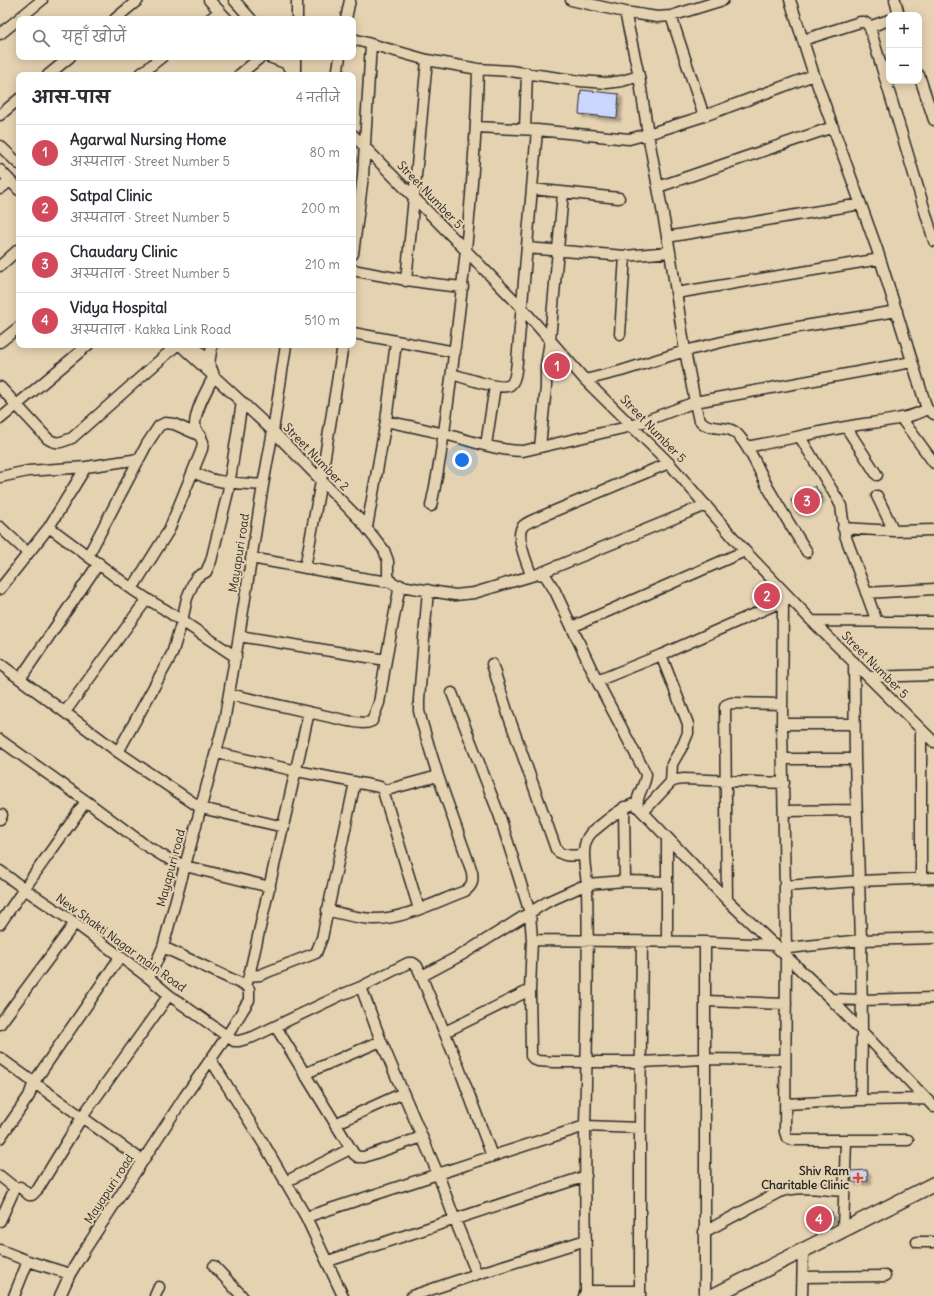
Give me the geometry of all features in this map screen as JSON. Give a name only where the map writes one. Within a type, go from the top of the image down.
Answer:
[{"type":"street","points":[[22,16],[42,0]]},
{"type":"street","points":[[119,16],[138,0]]},
{"type":"street","points":[[209,0],[224,16]]},
{"type":"street","points":[[234,0],[248,16]]},
{"type":"street","points":[[297,0],[297,16]]},
{"type":"street","points":[[347,16],[350,0]]},
{"type":"street","points":[[571,0],[587,2],[645,16],[671,16],[723,0]]},
{"type":"street","points":[[747,447],[931,411],[912,362],[880,259],[832,127],[790,0]]},
{"type":"street","points":[[895,0],[898,12]]},
{"type":"street","points":[[214,16],[220,11]]},
{"type":"street","points":[[625,12],[639,76],[670,252],[685,350],[701,422],[706,426],[734,431],[737,433],[747,447],[781,511],[807,552]]},
{"type":"street","points":[[671,16],[704,116]]},
{"type":"street","points":[[0,34],[16,21]]},
{"type":"street","points":[[869,27],[886,21]]},
{"type":"street","points":[[803,40],[860,22],[867,23],[934,241]]},
{"type":"street","points":[[356,40],[427,60],[478,69],[527,73],[580,81],[607,83],[622,81],[639,76]]},
{"type":"street","points":[[356,234],[365,147],[371,44]]},
{"type":"street","points":[[52,72],[66,60]]},
{"type":"street","points":[[143,72],[158,60]]},
{"type":"street","points":[[243,72],[257,60]]},
{"type":"street","points":[[283,60],[293,72]]},
{"type":"street","points":[[295,72],[296,60]]},
{"type":"street","points":[[338,72],[340,60]]},
{"type":"street","points":[[406,281],[427,60]]},
{"type":"street","points":[[431,506],[444,434],[466,251],[477,126],[478,69]]},
{"type":"street","points":[[525,129],[527,73]]},
{"type":"street","points":[[477,126],[629,139],[704,116],[814,75]]},
{"type":"street","points":[[922,84],[934,120]]},
{"type":"street","points":[[0,115],[16,102]]},
{"type":"street","points":[[658,187],[832,127]]},
{"type":"street","points":[[452,374],[496,386],[509,386],[514,376],[517,362],[537,130]]},
{"type":"street","name":"Street Number 5","points":[[356,138],[522,308],[585,380],[669,463],[787,600],[812,621],[934,742]]},
{"type":"street","points":[[0,146],[16,161]]},
{"type":"street","points":[[0,170],[16,187]]},
{"type":"street","points":[[0,189],[10,181]]},
{"type":"street","points":[[532,189],[619,198]]},
{"type":"street","points":[[540,448],[562,193]]},
{"type":"street","points":[[667,237],[861,204]]},
{"type":"street","points":[[527,248],[625,256],[670,252]]},
{"type":"street","points":[[0,266],[16,252]]},
{"type":"street","points":[[620,334],[625,256]]},
{"type":"street","points":[[676,293],[880,259]]},
{"type":"street","points":[[356,271],[406,281],[462,287]]},
{"type":"street","points":[[585,380],[621,371],[685,350],[786,329],[897,311]]},
{"type":"street","points":[[0,342],[16,329]]},
{"type":"street","points":[[356,334],[455,352]]},
{"type":"street","points":[[367,527],[386,421],[396,342]]},
{"type":"street","points":[[0,419],[84,348]]},
{"type":"street","points":[[0,387],[48,439],[54,442],[61,442],[72,438],[174,348]]},
{"type":"street","name":"Street Number 2","points":[[183,348],[273,431],[367,527],[384,550],[388,561],[388,576],[396,584],[379,703],[372,721],[362,723],[309,712]]},
{"type":"street","points":[[132,589],[169,530],[204,442],[197,432],[195,425],[204,394],[214,376],[204,356],[196,348]]},
{"type":"street","points":[[209,364],[212,348]]},
{"type":"street","name":"Mayapuri road","points":[[149,978],[163,947],[224,722],[236,657],[262,485],[273,431],[286,348]]},
{"type":"street","points":[[305,568],[343,348]]},
{"type":"street","points":[[386,421],[444,434],[486,446],[513,451],[523,451],[632,426],[696,402],[912,362]]},
{"type":"street","points":[[486,446],[496,386]]},
{"type":"street","points":[[118,752],[169,660],[182,621],[187,598],[194,581],[197,577],[206,572],[215,550],[230,482],[242,402]]},
{"type":"street","points":[[901,418],[934,463]]},
{"type":"street","points":[[88,556],[156,430],[162,424],[174,424],[201,436]]},
{"type":"street","points":[[846,427],[877,475]]},
{"type":"street","points":[[800,437],[841,506],[843,528],[849,548],[877,622]]},
{"type":"street","points":[[0,476],[28,471],[86,467],[139,459]]},
{"type":"street","points":[[535,575],[520,543],[520,531],[522,527],[527,523],[669,463]]},
{"type":"street","points":[[0,589],[49,527],[86,467]]},
{"type":"street","points":[[193,471],[207,478],[262,485]]},
{"type":"street","points":[[877,496],[894,531]]},
{"type":"street","points":[[251,558],[455,595],[474,593],[535,575],[706,505]]},
{"type":"street","points":[[0,527],[28,553]]},
{"type":"street","points":[[49,527],[132,589],[236,657]]},
{"type":"street","points":[[843,528],[894,531],[934,530]]},
{"type":"street","points":[[572,627],[745,551]]},
{"type":"street","points":[[20,679],[99,563]]},
{"type":"street","points":[[535,575],[542,574],[548,578],[597,682],[646,774],[646,780],[638,795],[638,807],[727,900],[782,950],[831,999],[934,1107]]},
{"type":"street","points":[[866,593],[934,589]]},
{"type":"street","points":[[327,910],[375,919],[390,918],[419,909],[466,891],[471,887],[472,872],[438,776],[419,711],[428,590]]},
{"type":"street","points":[[65,712],[147,599]]},
{"type":"street","points":[[597,682],[787,600],[782,704],[785,886],[782,950],[786,1004],[785,1132],[787,1138],[790,1140],[908,1140]]},
{"type":"street","points":[[812,621],[934,622]]},
{"type":"street","points":[[239,636],[386,660]]},
{"type":"street","points":[[661,655],[688,724],[686,740],[672,764],[671,782]]},
{"type":"street","points":[[854,662],[856,810],[862,1000],[861,1100]]},
{"type":"street","points":[[0,664],[118,752],[201,808],[284,827]]},
{"type":"street","points":[[492,664],[509,717],[556,849],[563,855],[584,855]]},
{"type":"street","points":[[869,678],[934,675]]},
{"type":"street","points":[[452,693],[500,817],[530,913],[532,940],[530,990],[531,1056],[538,1061],[553,1062],[641,1062],[705,1059],[785,1060]]},
{"type":"street","points":[[229,694],[309,712]]},
{"type":"street","points":[[727,900],[724,710],[726,705],[731,703],[782,704]]},
{"type":"street","name":"Mayapuri road","points":[[60,1296],[70,1274],[84,1251],[227,1036],[249,1000],[248,981],[297,771],[309,712]]},
{"type":"street","points":[[782,724],[854,724]]},
{"type":"street","points":[[921,729],[921,878]]},
{"type":"street","points":[[0,740],[145,845],[163,856],[186,866],[270,887]]},
{"type":"street","points":[[217,752],[297,771],[380,787],[384,791],[419,909]]},
{"type":"street","points":[[784,759],[855,759]]},
{"type":"street","points":[[384,791],[438,776]]},
{"type":"street","points":[[643,812],[671,782],[676,780],[684,779],[784,783]]},
{"type":"street","points":[[163,947],[248,981],[316,953],[322,938],[355,782]]},
{"type":"street","points":[[0,924],[23,888],[52,851],[86,801]]},
{"type":"street","points":[[637,803],[624,807],[588,836],[585,844],[584,855],[587,884],[588,941],[585,1293],[640,1294],[642,942]]},
{"type":"street","points":[[624,807],[625,881]]},
{"type":"street","points":[[784,811],[856,810]]},
{"type":"street","points":[[667,839],[667,942]]},
{"type":"street","name":"New Shakti Nagar main Road","points":[[0,871],[75,923],[149,978],[169,995],[227,1036]]},
{"type":"street","points":[[785,886],[934,878]]},
{"type":"street","points":[[422,976],[464,954],[547,902],[587,884],[625,881],[667,882]]},
{"type":"street","points":[[0,1024],[75,923]]},
{"type":"street","points":[[532,940],[705,942],[782,950],[861,940],[934,938]]},
{"type":"street","points":[[704,1296],[705,942]]},
{"type":"street","points":[[0,1138],[26,1100],[34,1082],[120,957]]},
{"type":"street","points":[[227,1036],[234,1041],[239,1041],[276,1027],[408,963],[413,963],[417,966],[422,976],[445,1032],[492,1156]]},
{"type":"street","points":[[361,987],[381,1041],[438,1174],[477,1274]]},
{"type":"street","points":[[445,1032],[530,990]]},
{"type":"street","points":[[0,1176],[15,1188],[20,1187],[29,1195],[36,1193],[82,1117],[169,995]]},
{"type":"street","points":[[831,999],[862,1000],[934,998]]},
{"type":"street","points":[[705,1001],[786,1004]]},
{"type":"street","points":[[276,1027],[354,1154],[364,1157],[422,1137]]},
{"type":"street","points":[[304,1074],[381,1041]]},
{"type":"street","points":[[0,1058],[143,1161]]},
{"type":"street","points":[[211,1060],[265,1146],[306,1217],[343,1296]]},
{"type":"street","points":[[335,1124],[403,1093]]},
{"type":"street","points":[[786,1104],[861,1100],[926,1099]]},
{"type":"street","points":[[306,1217],[586,1126],[640,1128]]},
{"type":"street","points":[[843,1229],[846,1141]]},
{"type":"street","points":[[285,1182],[350,1149]]},
{"type":"street","points":[[328,1262],[586,1176]]},
{"type":"street","points":[[713,1296],[934,1184]]},
{"type":"street","points":[[1,1216],[15,1188]]},
{"type":"street","points":[[704,1232],[779,1192],[788,1189],[800,1188],[844,1191]]},
{"type":"street","points":[[412,1296],[586,1240]]},
{"type":"street","points":[[917,1242],[934,1242]]},
{"type":"street","points":[[0,1250],[28,1261],[70,1274]]},
{"type":"street","points":[[802,1296],[803,1250]]},
{"type":"street","points":[[14,1296],[28,1261]]},
{"type":"street","points":[[214,1266],[242,1296]]},
{"type":"street","points":[[803,1276],[885,1276]]},
{"type":"building","points":[[581,90],[619,94],[617,118],[579,114]]},
{"type":"building","points":[[554,360],[560,360],[560,364],[565,364],[565,370],[560,370],[560,373],[554,373]]},
{"type":"building","points":[[815,486],[822,498],[797,512],[791,500]]},
{"type":"building","points":[[765,584],[768,589],[774,586],[780,597],[763,606],[754,590]]},
{"type":"building","points":[[867,1170],[868,1181],[852,1182],[851,1171]]},
{"type":"building","points":[[813,1205],[825,1207],[824,1213],[832,1212],[833,1220],[813,1226]]},
{"type":"place","name":"Agarwal Nursing Home","points":[[557,366]]},
{"type":"place","name":"Chaudary Clinic","points":[[807,501]]},
{"type":"place","name":"Satpal Clinic","points":[[767,596]]},
{"type":"place","name":"Shiv Ram Charitable Clinic","points":[[858,1178]]},
{"type":"place","name":"Vidya Hospital","points":[[819,1219]]}]
